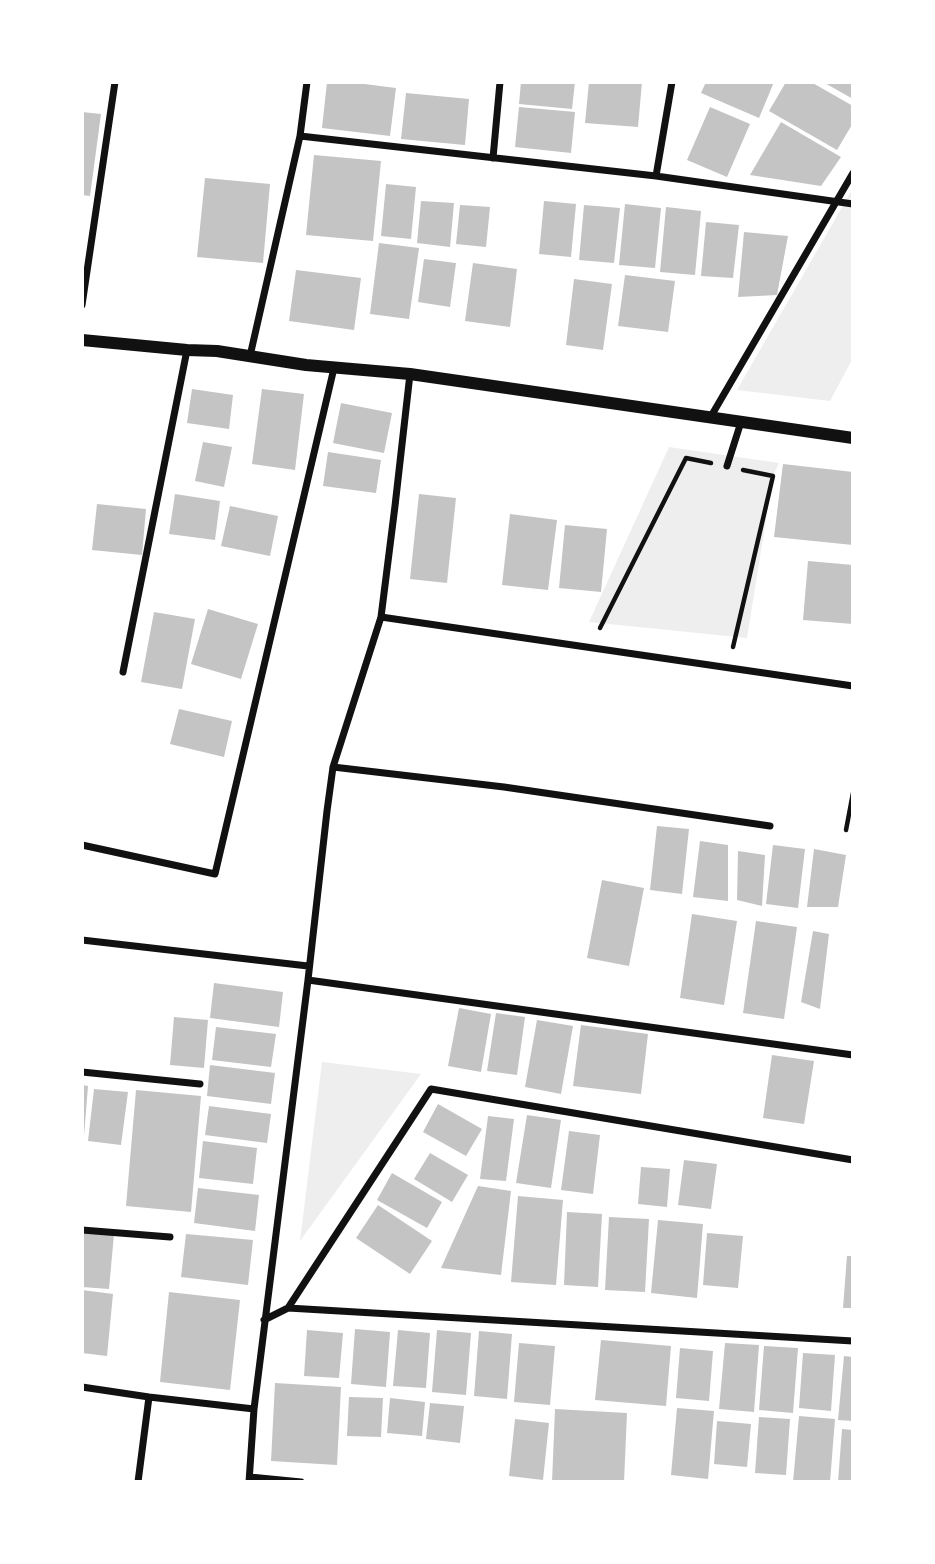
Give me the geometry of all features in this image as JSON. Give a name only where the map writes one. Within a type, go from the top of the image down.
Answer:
[{"type":"street","points":[[82,306],[115,82]]},
{"type":"street","points":[[250,356],[300,136],[307,82]]},
{"type":"street","points":[[493,158],[500,82]]},
{"type":"street","points":[[656,176],[672,82]]},
{"type":"street","points":[[300,136],[656,176],[853,204]]},
{"type":"street","points":[[710,418],[853,173]]},
{"type":"street","points":[[82,340],[217,351],[306,365],[410,374],[853,438]]},
{"type":"street","points":[[123,672],[187,350]]},
{"type":"street","points":[[82,845],[215,874],[334,368]]},
{"type":"street","points":[[301,1482],[249,1479],[254,1409],[333,767],[381,617],[410,374]]},
{"type":"street","points":[[727,466],[741,422]]},
{"type":"street","points":[[381,617],[853,686]]},
{"type":"street","points":[[333,767],[504,787],[770,826]]},
{"type":"street","points":[[82,940],[309,966]]},
{"type":"street","points":[[307,980],[853,1055]]},
{"type":"street","points":[[82,1072],[200,1084]]},
{"type":"street","points":[[288,1308],[431,1089],[853,1160]]},
{"type":"street","points":[[82,1230],[170,1237]]},
{"type":"street","points":[[264,1320],[288,1308],[853,1341]]},
{"type":"street","points":[[82,1387],[254,1409]]},
{"type":"street","points":[[138,1482],[149,1397]]},
{"type":"path","points":[[600,628],[686,458],[774,476],[733,647]]},
{"type":"path","points":[[846,830],[853,793]]},
{"type":"shaded area","points":[[853,188],[853,358],[830,401],[737,390]]},
{"type":"shaded area","points":[[669,447],[779,463],[773,476],[747,638],[589,622]]},
{"type":"shaded area","points":[[322,1062],[421,1074],[300,1241]]},
{"type":"building","points":[[327,82],[396,88],[390,136],[322,128]]},
{"type":"building","points":[[521,82],[575,82],[572,109],[519,104]]},
{"type":"building","points":[[589,82],[642,82],[638,127],[585,123]]},
{"type":"building","points":[[706,82],[774,82],[759,118],[701,93]]},
{"type":"building","points":[[786,82],[811,82],[853,106],[853,123],[837,150],[769,111]]},
{"type":"building","points":[[823,82],[853,82],[853,99]]},
{"type":"building","points":[[406,93],[469,99],[465,145],[401,139]]},
{"type":"building","points":[[519,107],[575,112],[571,153],[515,147]]},
{"type":"building","points":[[710,107],[750,124],[727,177],[687,160]]},
{"type":"building","points":[[82,112],[101,114],[90,196],[82,195]]},
{"type":"building","points":[[781,122],[841,157],[821,186],[750,175]]},
{"type":"building","points":[[314,155],[381,161],[373,241],[306,235]]},
{"type":"building","points":[[205,178],[270,184],[263,263],[197,257]]},
{"type":"building","points":[[386,184],[416,187],[411,239],[381,236]]},
{"type":"building","points":[[421,201],[454,203],[450,247],[417,243]]},
{"type":"building","points":[[544,201],[576,204],[571,257],[539,254]]},
{"type":"building","points":[[625,204],[661,208],[655,268],[619,265]]},
{"type":"building","points":[[460,205],[490,207],[486,247],[456,244]]},
{"type":"building","points":[[584,205],[620,208],[614,263],[579,260]]},
{"type":"building","points":[[666,207],[701,211],[695,275],[660,272]]},
{"type":"building","points":[[706,222],[739,225],[733,278],[701,276]]},
{"type":"building","points":[[744,232],[788,236],[777,295],[738,297]]},
{"type":"building","points":[[379,243],[419,248],[409,319],[370,314]]},
{"type":"building","points":[[424,259],[456,263],[450,307],[418,302]]},
{"type":"building","points":[[473,263],[517,269],[510,327],[465,321]]},
{"type":"building","points":[[296,270],[361,278],[354,330],[289,321]]},
{"type":"building","points":[[625,275],[675,281],[668,332],[618,326]]},
{"type":"building","points":[[574,279],[612,284],[603,350],[566,345]]},
{"type":"building","points":[[192,389],[233,395],[229,429],[187,423]]},
{"type":"building","points":[[262,389],[304,394],[295,470],[252,464]]},
{"type":"building","points":[[341,403],[392,413],[384,453],[333,443]]},
{"type":"building","points":[[203,442],[232,447],[224,487],[195,481]]},
{"type":"building","points":[[328,452],[381,460],[376,493],[323,486]]},
{"type":"building","points":[[783,464],[853,472],[853,545],[774,537]]},
{"type":"building","points":[[175,494],[220,501],[215,540],[169,534]]},
{"type":"building","points":[[419,494],[456,498],[447,583],[410,579]]},
{"type":"building","points":[[97,504],[146,509],[142,555],[92,550]]},
{"type":"building","points":[[230,506],[278,516],[270,556],[221,546]]},
{"type":"building","points":[[510,514],[557,520],[548,590],[502,585]]},
{"type":"building","points":[[565,525],[607,529],[601,592],[559,588]]},
{"type":"building","points":[[808,561],[853,565],[853,624],[803,620]]},
{"type":"building","points":[[208,609],[258,624],[241,679],[191,664]]},
{"type":"building","points":[[154,612],[195,619],[182,689],[141,682]]},
{"type":"building","points":[[179,709],[232,721],[224,757],[170,744]]},
{"type":"building","points":[[657,826],[689,829],[682,894],[650,890]]},
{"type":"building","points":[[700,841],[728,845],[728,901],[693,897]]},
{"type":"building","points":[[773,845],[805,849],[798,908],[766,904]]},
{"type":"building","points":[[814,849],[846,855],[838,907],[807,907]]},
{"type":"building","points":[[738,851],[765,855],[762,906],[737,900]]},
{"type":"building","points":[[602,880],[644,888],[629,966],[587,958]]},
{"type":"building","points":[[692,914],[737,921],[724,1005],[680,998]]},
{"type":"building","points":[[756,921],[797,927],[784,1019],[743,1013]]},
{"type":"building","points":[[813,931],[829,934],[820,1009],[801,1002]]},
{"type":"building","points":[[214,983],[283,992],[279,1027],[210,1018]]},
{"type":"building","points":[[459,1008],[491,1014],[481,1072],[448,1066]]},
{"type":"building","points":[[496,1013],[525,1017],[517,1075],[487,1071]]},
{"type":"building","points":[[174,1017],[208,1020],[204,1068],[170,1065]]},
{"type":"building","points":[[537,1020],[573,1026],[561,1094],[525,1087]]},
{"type":"building","points":[[581,1025],[648,1034],[641,1094],[573,1086]]},
{"type":"building","points":[[216,1027],[276,1034],[271,1067],[212,1060]]},
{"type":"building","points":[[772,1055],[814,1061],[804,1124],[763,1118]]},
{"type":"building","points":[[210,1065],[275,1073],[271,1104],[207,1096]]},
{"type":"building","points":[[82,1085],[88,1086],[84,1136],[82,1136]]},
{"type":"building","points":[[94,1089],[128,1092],[121,1145],[88,1141]]},
{"type":"building","points":[[136,1090],[201,1096],[191,1212],[126,1206]]},
{"type":"building","points":[[438,1104],[482,1129],[466,1156],[423,1132]]},
{"type":"building","points":[[209,1106],[271,1114],[267,1143],[205,1135]]},
{"type":"building","points":[[527,1115],[561,1120],[551,1188],[516,1183]]},
{"type":"building","points":[[488,1116],[514,1119],[506,1181],[480,1179]]},
{"type":"building","points":[[569,1131],[600,1135],[593,1194],[561,1190]]},
{"type":"building","points":[[203,1141],[257,1148],[253,1184],[199,1178]]},
{"type":"building","points":[[430,1153],[468,1175],[452,1202],[414,1179]]},
{"type":"building","points":[[684,1160],[717,1164],[711,1209],[678,1205]]},
{"type":"building","points":[[641,1167],[670,1169],[667,1207],[638,1204]]},
{"type":"building","points":[[392,1173],[442,1202],[427,1228],[377,1200]]},
{"type":"building","points":[[478,1186],[511,1191],[501,1275],[441,1268]]},
{"type":"building","points":[[198,1188],[259,1195],[255,1231],[194,1223]]},
{"type":"building","points":[[518,1196],[563,1200],[556,1285],[511,1282]]},
{"type":"building","points":[[378,1205],[432,1241],[410,1274],[356,1238]]},
{"type":"building","points":[[567,1212],[602,1214],[598,1287],[564,1285]]},
{"type":"building","points":[[609,1217],[649,1219],[645,1292],[605,1290]]},
{"type":"building","points":[[658,1220],[703,1224],[697,1298],[651,1293]]},
{"type":"building","points":[[82,1231],[114,1234],[109,1289],[82,1287]]},
{"type":"building","points":[[707,1233],[743,1236],[738,1288],[703,1285]]},
{"type":"building","points":[[186,1234],[253,1240],[248,1285],[181,1277]]},
{"type":"building","points":[[847,1256],[853,1256],[853,1308],[843,1308]]},
{"type":"building","points":[[82,1290],[113,1294],[107,1356],[82,1353]]},
{"type":"building","points":[[169,1292],[240,1300],[230,1390],[160,1382]]},
{"type":"building","points":[[355,1329],[390,1332],[386,1387],[351,1384]]},
{"type":"building","points":[[307,1330],[343,1333],[339,1378],[304,1376]]},
{"type":"building","points":[[398,1330],[430,1333],[426,1388],[393,1386]]},
{"type":"building","points":[[437,1330],[471,1333],[466,1395],[432,1392]]},
{"type":"building","points":[[479,1331],[512,1334],[507,1399],[474,1396]]},
{"type":"building","points":[[601,1340],[671,1346],[666,1406],[595,1400]]},
{"type":"building","points":[[519,1343],[555,1346],[550,1405],[514,1402]]},
{"type":"building","points":[[725,1343],[759,1345],[754,1412],[719,1409]]},
{"type":"building","points":[[764,1346],[798,1348],[793,1413],[759,1410]]},
{"type":"building","points":[[680,1348],[713,1351],[709,1401],[676,1398]]},
{"type":"building","points":[[803,1353],[835,1355],[831,1411],[799,1408]]},
{"type":"building","points":[[844,1356],[853,1357],[853,1421],[838,1420]]},
{"type":"building","points":[[275,1383],[341,1387],[337,1465],[271,1461]]},
{"type":"building","points":[[349,1397],[383,1398],[381,1437],[347,1436]]},
{"type":"building","points":[[390,1398],[425,1402],[422,1436],[387,1433]]},
{"type":"building","points":[[430,1403],[464,1406],[460,1443],[426,1439]]},
{"type":"building","points":[[677,1408],[714,1411],[708,1479],[671,1475]]},
{"type":"building","points":[[555,1409],[627,1413],[624,1482],[552,1482]]},
{"type":"building","points":[[799,1416],[835,1419],[830,1482],[793,1482]]},
{"type":"building","points":[[759,1417],[790,1419],[786,1475],[755,1473]]},
{"type":"building","points":[[515,1419],[549,1423],[543,1480],[509,1476]]},
{"type":"building","points":[[717,1421],[751,1424],[747,1467],[714,1464]]},
{"type":"building","points":[[842,1429],[853,1430],[853,1482],[838,1482]]}]
